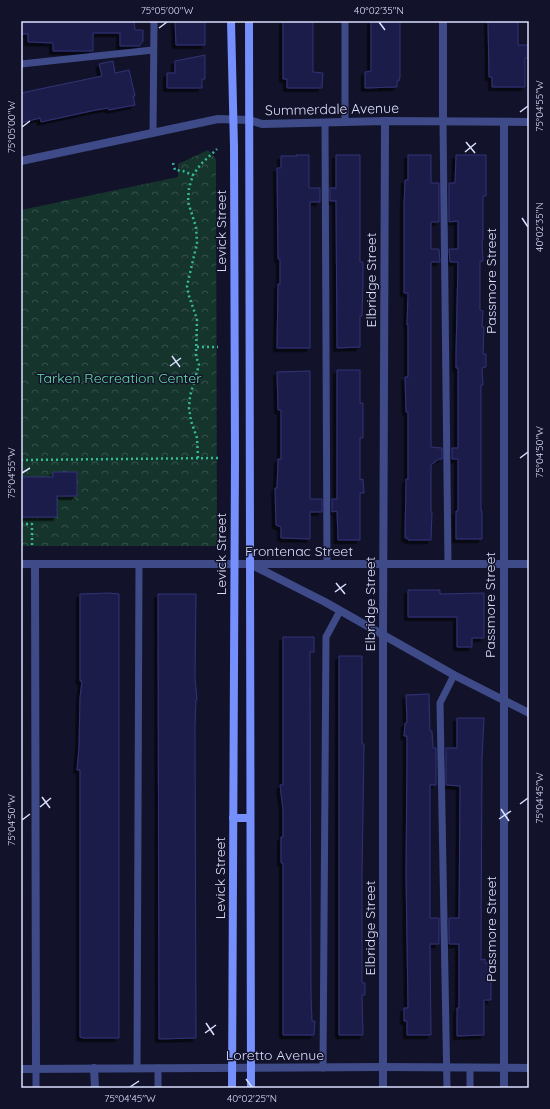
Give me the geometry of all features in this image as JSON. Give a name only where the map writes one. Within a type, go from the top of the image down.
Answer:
[{"type":"main road","name":"Levick Street","points":[[231,21],[233,120],[234,564],[232,1088]]},
{"type":"main road","name":"Levick Street","points":[[249,21],[251,1088]]},
{"type":"main road","points":[[234,818],[250,818]]},
{"type":"street","points":[[443,21],[443,121]]},
{"type":"street","name":"Summerdale Avenue","points":[[21,161],[218,119],[249,120],[262,124],[385,121],[529,122]]},
{"type":"street","name":"Elbridge Street","points":[[383,1088],[385,121]]},
{"type":"street","name":"Passmore Street","points":[[504,122],[504,1088]]},
{"type":"street","name":"Frontenac Street","points":[[21,564],[529,564]]},
{"type":"street","points":[[35,564],[36,1069]]},
{"type":"street","points":[[250,564],[340,611],[454,675],[529,713]]},
{"type":"street","name":"Loretto Avenue","points":[[21,1069],[232,1067],[529,1068]]},
{"type":"street","points":[[94,1068],[95,1088]]},
{"type":"lane","points":[[153,133],[154,21]]},
{"type":"lane","points":[[345,21],[345,122]]},
{"type":"lane","points":[[21,64],[153,50]]},
{"type":"lane","points":[[443,121],[448,564]]},
{"type":"lane","points":[[325,123],[327,564]]},
{"type":"lane","points":[[137,1068],[139,564]]},
{"type":"lane","points":[[324,1068],[326,637],[340,611]]},
{"type":"lane","points":[[446,1088],[447,1068],[440,703],[454,675]]},
{"type":"lane","points":[[158,1068],[158,1088]]},
{"type":"lane","points":[[36,1069],[36,1088]]},
{"type":"lane","points":[[470,1069],[470,1088]]},
{"type":"path","points":[[198,458],[197,438],[191,421],[189,408],[190,396],[199,365],[196,356],[197,319],[187,286],[197,243],[196,227],[188,202],[189,188],[193,175],[201,164],[217,149]]},
{"type":"path","points":[[173,163],[175,170],[193,175]]},
{"type":"path","points":[[196,347],[218,347]]},
{"type":"path","points":[[21,460],[219,458]]},
{"type":"path","points":[[21,524],[32,524],[32,548]]},
{"type":"green space","name":"Tarken Recreation Center","points":[[208,150],[216,159],[217,546],[21,546],[21,210],[178,177],[178,164]]},
{"type":"building","points":[[21,21],[134,21],[135,30],[143,30],[143,41],[139,46],[120,46],[120,33],[93,33],[93,51],[53,51],[53,43],[28,42],[28,34],[21,34]]},
{"type":"building","points":[[175,21],[205,21],[205,45],[176,45]]},
{"type":"building","points":[[283,21],[313,21],[313,72],[323,73],[322,88],[287,88],[287,79],[283,79]]},
{"type":"building","points":[[371,21],[400,21],[400,77],[399,81],[397,81],[397,87],[365,88],[365,72],[371,71]]},
{"type":"building","points":[[488,21],[518,21],[518,45],[529,45],[529,58],[525,58],[525,87],[492,87],[492,77],[489,77]]},
{"type":"building","points":[[205,55],[205,79],[202,79],[202,88],[167,88],[167,73],[175,73],[175,61]]},
{"type":"building","points":[[113,61],[115,73],[129,70],[135,96],[133,96],[135,105],[109,110],[108,108],[96,110],[41,122],[40,118],[21,123],[21,93],[102,76],[99,64]]},
{"type":"building","points":[[296,155],[309,155],[309,188],[320,188],[320,202],[310,202],[310,348],[277,348],[280,259],[278,259],[277,168],[281,168],[281,156],[297,156]]},
{"type":"building","points":[[336,155],[360,155],[360,262],[363,262],[363,283],[362,316],[360,316],[360,347],[337,348],[336,201],[330,201],[330,188],[336,188]]},
{"type":"building","points":[[408,155],[431,155],[431,183],[439,183],[439,222],[431,222],[431,249],[439,249],[440,262],[431,262],[431,447],[442,448],[442,459],[439,459],[431,465],[431,540],[408,540],[408,538],[405,538],[406,479],[408,479],[408,412],[406,412],[405,377],[408,377],[408,293],[404,293],[404,205],[405,180],[408,180]]},
{"type":"building","points":[[456,155],[486,155],[486,196],[483,196],[483,261],[480,261],[480,310],[483,311],[483,354],[486,354],[486,367],[482,368],[483,385],[481,385],[482,539],[456,539],[456,511],[458,511],[458,459],[452,459],[452,448],[458,448],[458,368],[456,368],[456,353],[458,262],[450,262],[449,249],[458,249],[458,221],[449,222],[449,183],[455,183]]},
{"type":"building","points":[[337,370],[360,370],[360,403],[363,403],[363,438],[360,438],[360,480],[363,479],[364,493],[360,493],[360,540],[338,540],[337,511],[332,512],[332,499],[337,499]]},
{"type":"building","points":[[310,371],[310,499],[322,499],[322,512],[310,512],[310,539],[281,538],[281,527],[276,525],[275,488],[277,488],[278,459],[281,459],[281,410],[278,410],[277,372]]},
{"type":"building","points":[[53,472],[77,472],[77,496],[57,496],[57,517],[21,517],[21,477],[53,477]]},
{"type":"building","points":[[408,590],[440,590],[440,594],[484,593],[484,638],[472,638],[472,647],[457,647],[457,617],[408,617]]},
{"type":"building","points":[[80,594],[119,594],[119,1038],[83,1038],[80,1037],[80,770],[77,770],[82,681],[80,681]]},
{"type":"building","points":[[158,594],[196,594],[196,1038],[159,1039]]},
{"type":"building","points":[[283,637],[314,637],[314,652],[310,652],[311,995],[312,1021],[315,1021],[314,1035],[283,1035],[283,863],[281,863],[281,837],[283,837],[283,810],[280,785],[283,785]]},
{"type":"building","points":[[339,656],[362,656],[362,744],[364,744],[362,983],[365,983],[365,995],[362,995],[363,1035],[339,1035]]},
{"type":"building","points":[[429,694],[430,731],[432,731],[433,748],[436,748],[436,785],[430,785],[430,918],[439,918],[439,944],[430,944],[431,1035],[407,1035],[407,1021],[404,1021],[404,1008],[408,1008],[406,874],[407,736],[404,736],[405,723],[407,723],[406,695]]},
{"type":"building","points":[[457,718],[484,718],[482,759],[481,960],[485,959],[485,963],[491,963],[491,1000],[484,1000],[484,1035],[457,1036],[457,1008],[459,1008],[459,944],[449,944],[449,918],[459,918],[460,786],[446,785],[446,748],[457,748]]}]
